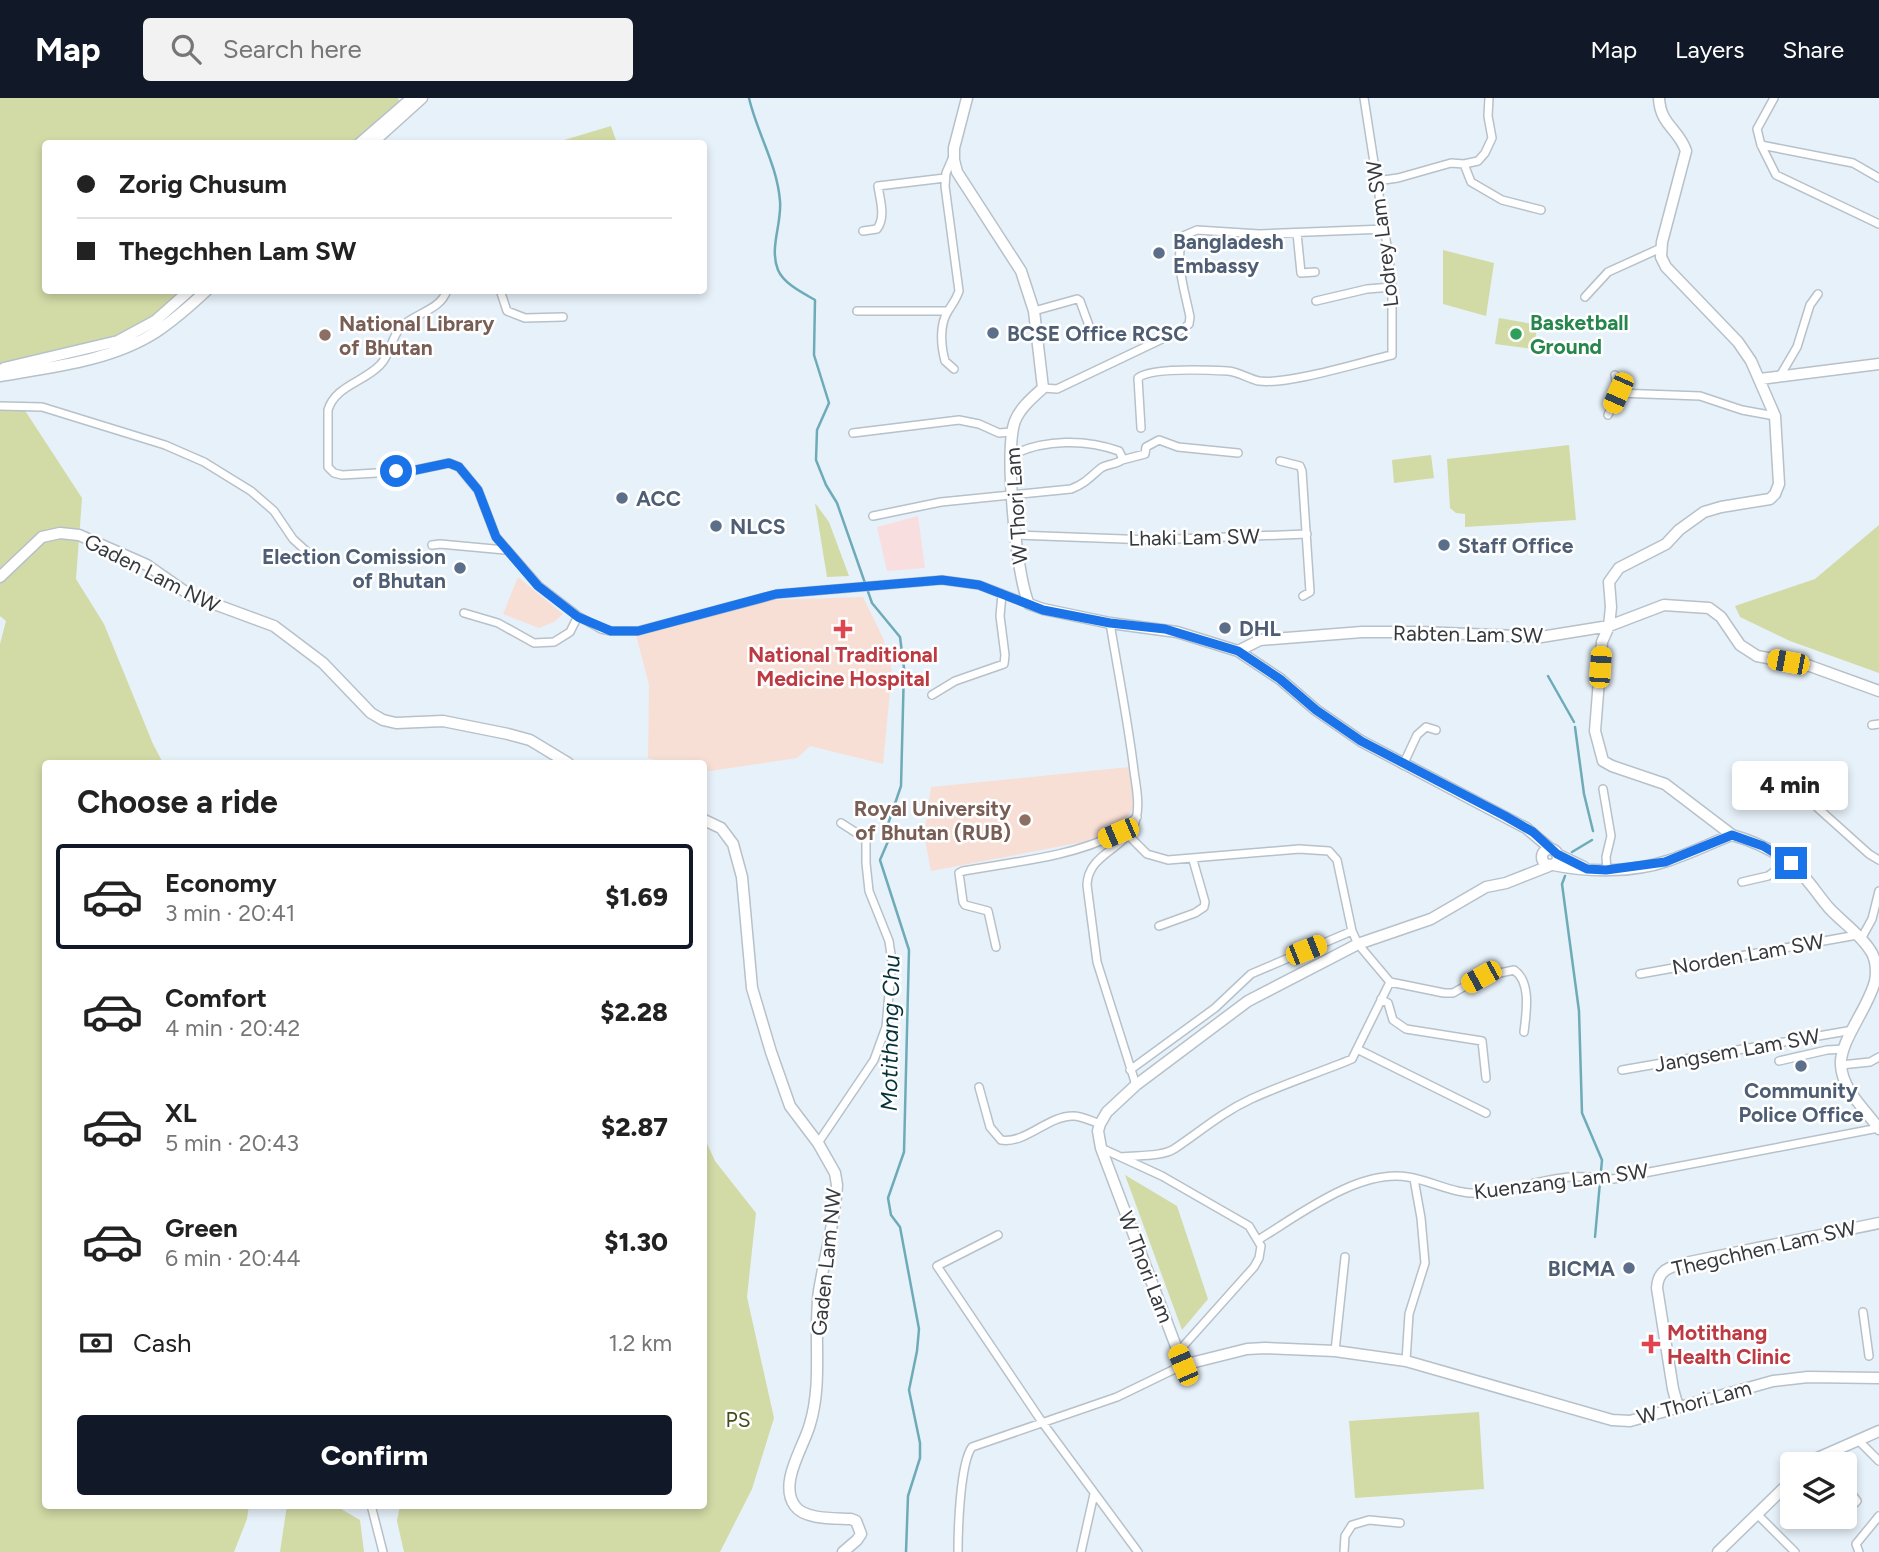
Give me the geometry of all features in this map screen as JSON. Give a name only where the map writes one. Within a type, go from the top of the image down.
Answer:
[{"type":"main road","points":[[367,140],[412,98]]},
{"type":"main road","points":[[368,140],[422,98]]},
{"type":"main road","points":[[967,98],[954,156],[957,172],[1021,271],[1034,311],[1043,387]]},
{"type":"main road","points":[[1659,98],[1664,120],[1683,142],[1686,151],[1661,257],[1666,267],[1738,342],[1760,379],[1775,416],[1779,484],[1775,494],[1763,501],[1704,512],[1679,530],[1666,544],[1619,568],[1609,582],[1611,607],[1609,626],[1602,642],[1595,732],[1603,761],[1664,784],[1732,835],[1763,846],[1781,856],[1800,871],[1829,907],[1859,937],[1874,958],[1875,980],[1867,1004],[1844,1049],[1840,1065],[1850,1091],[1879,1128]]},
{"type":"main road","points":[[0,369],[118,341],[155,321],[185,294]]},
{"type":"main road","points":[[0,376],[89,359],[124,348],[155,332],[202,294]]},
{"type":"main road","points":[[1760,379],[1879,364]]},
{"type":"main road","name":"W Thori Lam","points":[[1029,604],[1023,592],[1014,535],[1012,432],[1020,410],[1043,387]]},
{"type":"main road","name":"Gaden Lam NW","points":[[0,577],[42,537],[61,533],[79,535],[147,565],[190,595],[274,626],[323,663],[371,713],[383,720],[396,723],[443,721],[508,734],[530,740],[563,760]]},
{"type":"main road","points":[[1029,604],[1043,610],[1110,623],[1177,632],[1238,651],[1280,679],[1316,710],[1361,741],[1403,765],[1464,793],[1525,828],[1549,858],[1587,869],[1606,870],[1665,862],[1732,835]]},
{"type":"main road","name":"Rabten Lam SW","points":[[1238,651],[1259,640],[1362,632],[1541,637],[1609,626],[1664,605],[1709,608],[1721,617],[1740,645],[1749,653],[1810,666],[1879,691]]},
{"type":"main road","name":"Gaden Lam NW","points":[[707,821],[728,835],[737,857],[743,890],[749,970],[755,1001],[790,1106],[818,1143],[835,1173],[836,1198],[819,1291],[815,1400],[810,1424],[789,1486],[790,1496],[800,1511],[856,1521],[861,1534],[843,1552]]},
{"type":"main road","points":[[1100,1124],[1107,1112],[1136,1085],[1248,1001],[1358,944],[1431,919],[1486,887],[1525,877],[1549,858]]},
{"type":"main road","name":"W Thori Lam","points":[[1100,1124],[1098,1139],[1101,1148],[1183,1365],[1247,1349],[1335,1351],[1406,1361],[1612,1420],[1639,1419],[1773,1381],[1808,1377],[1879,1378]]},
{"type":"main road","name":"Thegchhen Lam SW","points":[[1678,1407],[1657,1287],[1657,1278],[1663,1271],[1685,1263],[1879,1223]]},
{"type":"main road","points":[[1832,1452],[1878,1433]]},
{"type":"main road","points":[[1718,1552],[1780,1492]]},
{"type":"street","name":"Lodrey Lam SW","points":[[1141,428],[1138,378],[1144,374],[1176,371],[1231,372],[1260,381],[1286,380],[1392,355],[1392,287],[1364,98]]},
{"type":"street","points":[[1376,181],[1398,178],[1451,163],[1478,161],[1492,138],[1488,116],[1489,98]]},
{"type":"street","points":[[1774,98],[1757,129],[1761,145],[1776,176],[1879,224]]},
{"type":"street","points":[[1761,145],[1853,163],[1879,178]]},
{"type":"street","points":[[954,156],[946,178],[947,207],[959,291],[956,302],[948,310],[943,322],[942,351],[945,361],[954,369]]},
{"type":"street","points":[[1464,164],[1471,182],[1502,201],[1541,211]]},
{"type":"street","points":[[863,231],[877,229],[881,224],[883,217],[878,186],[946,178]]},
{"type":"street","points":[[1043,387],[1057,389],[1189,324],[1190,317],[1179,263],[1180,245],[1184,236],[1197,229],[1259,234],[1385,229]]},
{"type":"street","points":[[1297,233],[1301,273],[1315,272]]},
{"type":"street","points":[[1585,297],[1608,272],[1661,248]]},
{"type":"street","points":[[1317,301],[1367,289],[1392,287]]},
{"type":"street","points":[[445,294],[443,300],[401,327],[379,366],[339,392],[331,402],[328,410],[328,467],[334,473],[342,475],[411,471],[454,464],[465,472],[478,490],[496,537],[506,550],[538,586],[578,617],[601,629],[628,632],[776,594],[955,580],[979,585],[1029,604]]},
{"type":"street","points":[[501,294],[507,311],[525,318],[563,317]]},
{"type":"street","points":[[1780,376],[1797,346],[1810,304],[1818,294]]},
{"type":"street","points":[[1034,311],[1077,299],[1091,331]]},
{"type":"street","points":[[858,311],[948,310]]},
{"type":"street","points":[[1608,415],[1618,393],[1615,375]]},
{"type":"street","points":[[1618,393],[1700,396],[1742,410],[1775,416]]},
{"type":"street","points":[[0,406],[42,407],[165,445],[204,462],[251,491],[274,511],[293,539],[316,560]]},
{"type":"street","points":[[853,433],[959,421],[979,424],[999,433],[1012,432]]},
{"type":"street","points":[[873,516],[933,503],[1071,489],[1089,481],[1103,467],[1145,454],[1146,447],[1159,440],[1178,447],[1237,453]]},
{"type":"street","points":[[1012,455],[1041,445],[1089,444],[1119,451],[1123,456],[1122,460]]},
{"type":"street","points":[[1280,461],[1300,466],[1303,471],[1310,592],[1303,596]]},
{"type":"street","name":"Lhaki Lam SW","points":[[1014,535],[1162,540],[1307,534]]},
{"type":"street","points":[[432,545],[506,550]]},
{"type":"street","points":[[932,695],[955,681],[1004,664],[1000,616],[1002,594]]},
{"type":"street","points":[[464,613],[498,623],[534,643],[554,642],[570,632],[578,617]]},
{"type":"street","points":[[1110,623],[1131,745],[1138,803],[1137,817],[1128,835],[1092,866],[1087,874],[1087,885],[1097,962],[1136,1085]]},
{"type":"street","points":[[1403,765],[1420,731],[1426,727],[1436,730]]},
{"type":"street","points":[[1603,789],[1611,836],[1606,870]]},
{"type":"street","points":[[1810,802],[1879,860]]},
{"type":"street","points":[[996,947],[988,911],[965,905],[963,902],[959,873],[1052,855],[1097,842],[1118,833],[1137,817]]},
{"type":"street","points":[[818,1143],[874,1060],[881,1045],[892,978],[889,941],[869,891],[866,839],[842,823]]},
{"type":"street","points":[[1128,835],[1147,854],[1155,858],[1179,861],[1299,849],[1329,851],[1337,860],[1352,931],[1358,944],[1390,982],[1453,993],[1481,977],[1514,970],[1520,974],[1525,987],[1527,1010],[1524,1032]]},
{"type":"street","points":[[1742,882],[1769,876],[1779,868],[1781,856]]},
{"type":"street","points":[[1159,926],[1204,907],[1205,902],[1193,860]]},
{"type":"street","points":[[1859,937],[1872,919],[1879,891]]},
{"type":"street","points":[[1130,1070],[1215,1008],[1251,974],[1352,931]]},
{"type":"street","name":"Norden Lam SW","points":[[1640,974],[1859,937]]},
{"type":"street","points":[[1121,1157],[1173,1150],[1214,1118],[1251,1099],[1352,1059],[1390,982]]},
{"type":"street","points":[[1381,999],[1388,1003],[1393,1020],[1406,1029],[1482,1041],[1486,1078]]},
{"type":"street","name":"Jangsem Lam SW","points":[[1622,1070],[1853,1030]]},
{"type":"street","points":[[1357,1049],[1486,1113]]},
{"type":"street","points":[[1779,1061],[1827,1050],[1844,1049]]},
{"type":"street","points":[[1840,1065],[1870,1062],[1879,1057]]},
{"type":"street","points":[[979,1087],[990,1126],[1001,1140],[1011,1140],[1068,1117],[1079,1117],[1100,1124]]},
{"type":"street","name":"Kuenzang Lam SW","points":[[1258,1240],[1300,1212],[1361,1182],[1376,1179],[1408,1177],[1455,1191],[1499,1191],[1570,1177],[1614,1179],[1879,1128]]},
{"type":"street","points":[[1101,1148],[1162,1176],[1250,1226],[1261,1246],[1254,1267],[1178,1352]]},
{"type":"street","points":[[1406,1361],[1409,1314],[1425,1263],[1414,1179]]},
{"type":"street","points":[[998,1235],[937,1266],[1042,1422],[1138,1552]]},
{"type":"street","points":[[1335,1351],[1345,1257]]},
{"type":"street","points":[[1863,1312],[1869,1356]]},
{"type":"street","points":[[958,1552],[963,1470],[972,1447],[1117,1396],[1183,1365]]},
{"type":"street","points":[[1858,1440],[1879,1461]]},
{"type":"street","points":[[1080,1552],[1094,1494]]},
{"type":"street","points":[[373,1509],[383,1552]]},
{"type":"street","points":[[1757,1514],[1795,1552]]},
{"type":"street","points":[[1859,1552],[1856,1544],[1879,1516]]},
{"type":"street","points":[[1344,1552],[1345,1536],[1352,1525],[1369,1520],[1400,1524]]},
{"type":"shaded area","points":[[918,516],[925,568],[887,571],[877,527]]},
{"type":"shaded area","points":[[518,577],[563,614],[554,622],[539,628],[503,614]]},
{"type":"shaded area","points":[[863,597],[883,638],[892,670],[883,764],[810,746],[797,758],[707,772],[707,760],[648,758],[649,685],[636,635],[768,600]]},
{"type":"shaded area","name":"Royal University of Bhutan (RUB)","points":[[1129,767],[1134,807],[1128,816],[1108,832],[1083,842],[931,871],[924,835],[931,787]]},
{"type":"green space","points":[[0,98],[398,98],[400,103],[358,140],[42,140],[42,294],[187,294],[137,333],[0,369]]},
{"type":"green space","points":[[611,126],[616,140],[564,140]]},
{"type":"green space","points":[[1443,250],[1494,263],[1486,316],[1443,304]]},
{"type":"green space","name":"Basketball Ground","points":[[1499,318],[1538,325],[1533,349],[1495,344]]},
{"type":"green space","points":[[0,405],[22,406],[82,498],[76,579],[104,624],[161,760],[42,760],[42,1509],[248,1509],[234,1552],[0,1552],[0,644],[6,621],[0,616]]},
{"type":"green space","points":[[1569,445],[1576,520],[1465,527],[1465,514],[1456,513],[1450,508],[1447,459]]},
{"type":"green space","points":[[1431,455],[1434,478],[1394,483],[1392,460]]},
{"type":"green space","points":[[815,503],[829,522],[849,576],[827,577]]},
{"type":"green space","points":[[1879,525],[1879,673],[1790,641],[1740,617],[1735,606],[1815,579]]},
{"type":"green space","name":"PS","points":[[707,1144],[715,1161],[756,1213],[747,1297],[774,1418],[752,1489],[720,1552],[404,1552],[397,1521],[399,1509],[707,1509]]},
{"type":"green space","points":[[1125,1175],[1177,1206],[1208,1299],[1182,1330]]},
{"type":"green space","points":[[1479,1412],[1484,1489],[1355,1498],[1349,1421]]},
{"type":"green space","points":[[286,1509],[341,1509],[360,1520],[364,1552],[280,1552]]},
{"type":"waterway","name":"Motithang Chu","points":[[749,98],[778,187],[780,210],[775,245],[778,270],[789,284],[815,300],[814,355],[829,403],[817,430],[816,460],[837,503],[872,603],[900,637],[904,668],[901,786],[888,824],[889,839],[880,860],[909,950],[904,1152],[888,1198],[891,1215],[900,1227],[919,1329],[909,1390],[920,1443],[920,1458],[908,1496],[906,1552]]},
{"type":"waterway","points":[[1548,676],[1574,722]]},
{"type":"waterway","points":[[1575,727],[1584,794],[1593,831]]},
{"type":"waterway","points":[[1572,852],[1592,840]]},
{"type":"waterway","points":[[1565,876],[1562,884],[1579,1011],[1582,1113],[1602,1160],[1595,1237]]},
{"type":"place","name":"Bangladesh Embassy","points":[[1159,253]]},
{"type":"place","name":"BCSE Office RCSC","points":[[993,333]]},
{"type":"place","name":"Basketball Ground","points":[[1516,334]]},
{"type":"place","name":"National Library of Bhutan","points":[[325,335]]},
{"type":"place","name":"ACC","points":[[622,498]]},
{"type":"place","name":"NLCS","points":[[716,526]]},
{"type":"place","name":"Staff Office","points":[[1444,545]]},
{"type":"place","name":"Election Comission of Bhutan","points":[[460,568]]},
{"type":"place","name":"DHL","points":[[1225,628]]},
{"type":"place","name":"National Traditional Medicine Hospital","points":[[843,629]]},
{"type":"place","name":"Royal University of Bhutan (RUB)","points":[[1025,820]]},
{"type":"place","name":"Community Police Office","points":[[1801,1066]]},
{"type":"place","name":"BICMA","points":[[1629,1268]]},
{"type":"place","name":"Motithang Health Clinic","points":[[1651,1344]]},
{"type":"route","points":[[396,471],[411,471],[449,463],[459,467],[478,490],[499,542],[538,586],[578,617],[601,629],[638,631],[776,594],[942,580],[967,582],[1043,610],[1110,623],[1165,629],[1238,651],[1280,679],[1316,710],[1361,741],[1505,816],[1533,832],[1557,854],[1587,869],[1606,870],[1665,862],[1732,835],[1763,846],[1791,863]]}]
